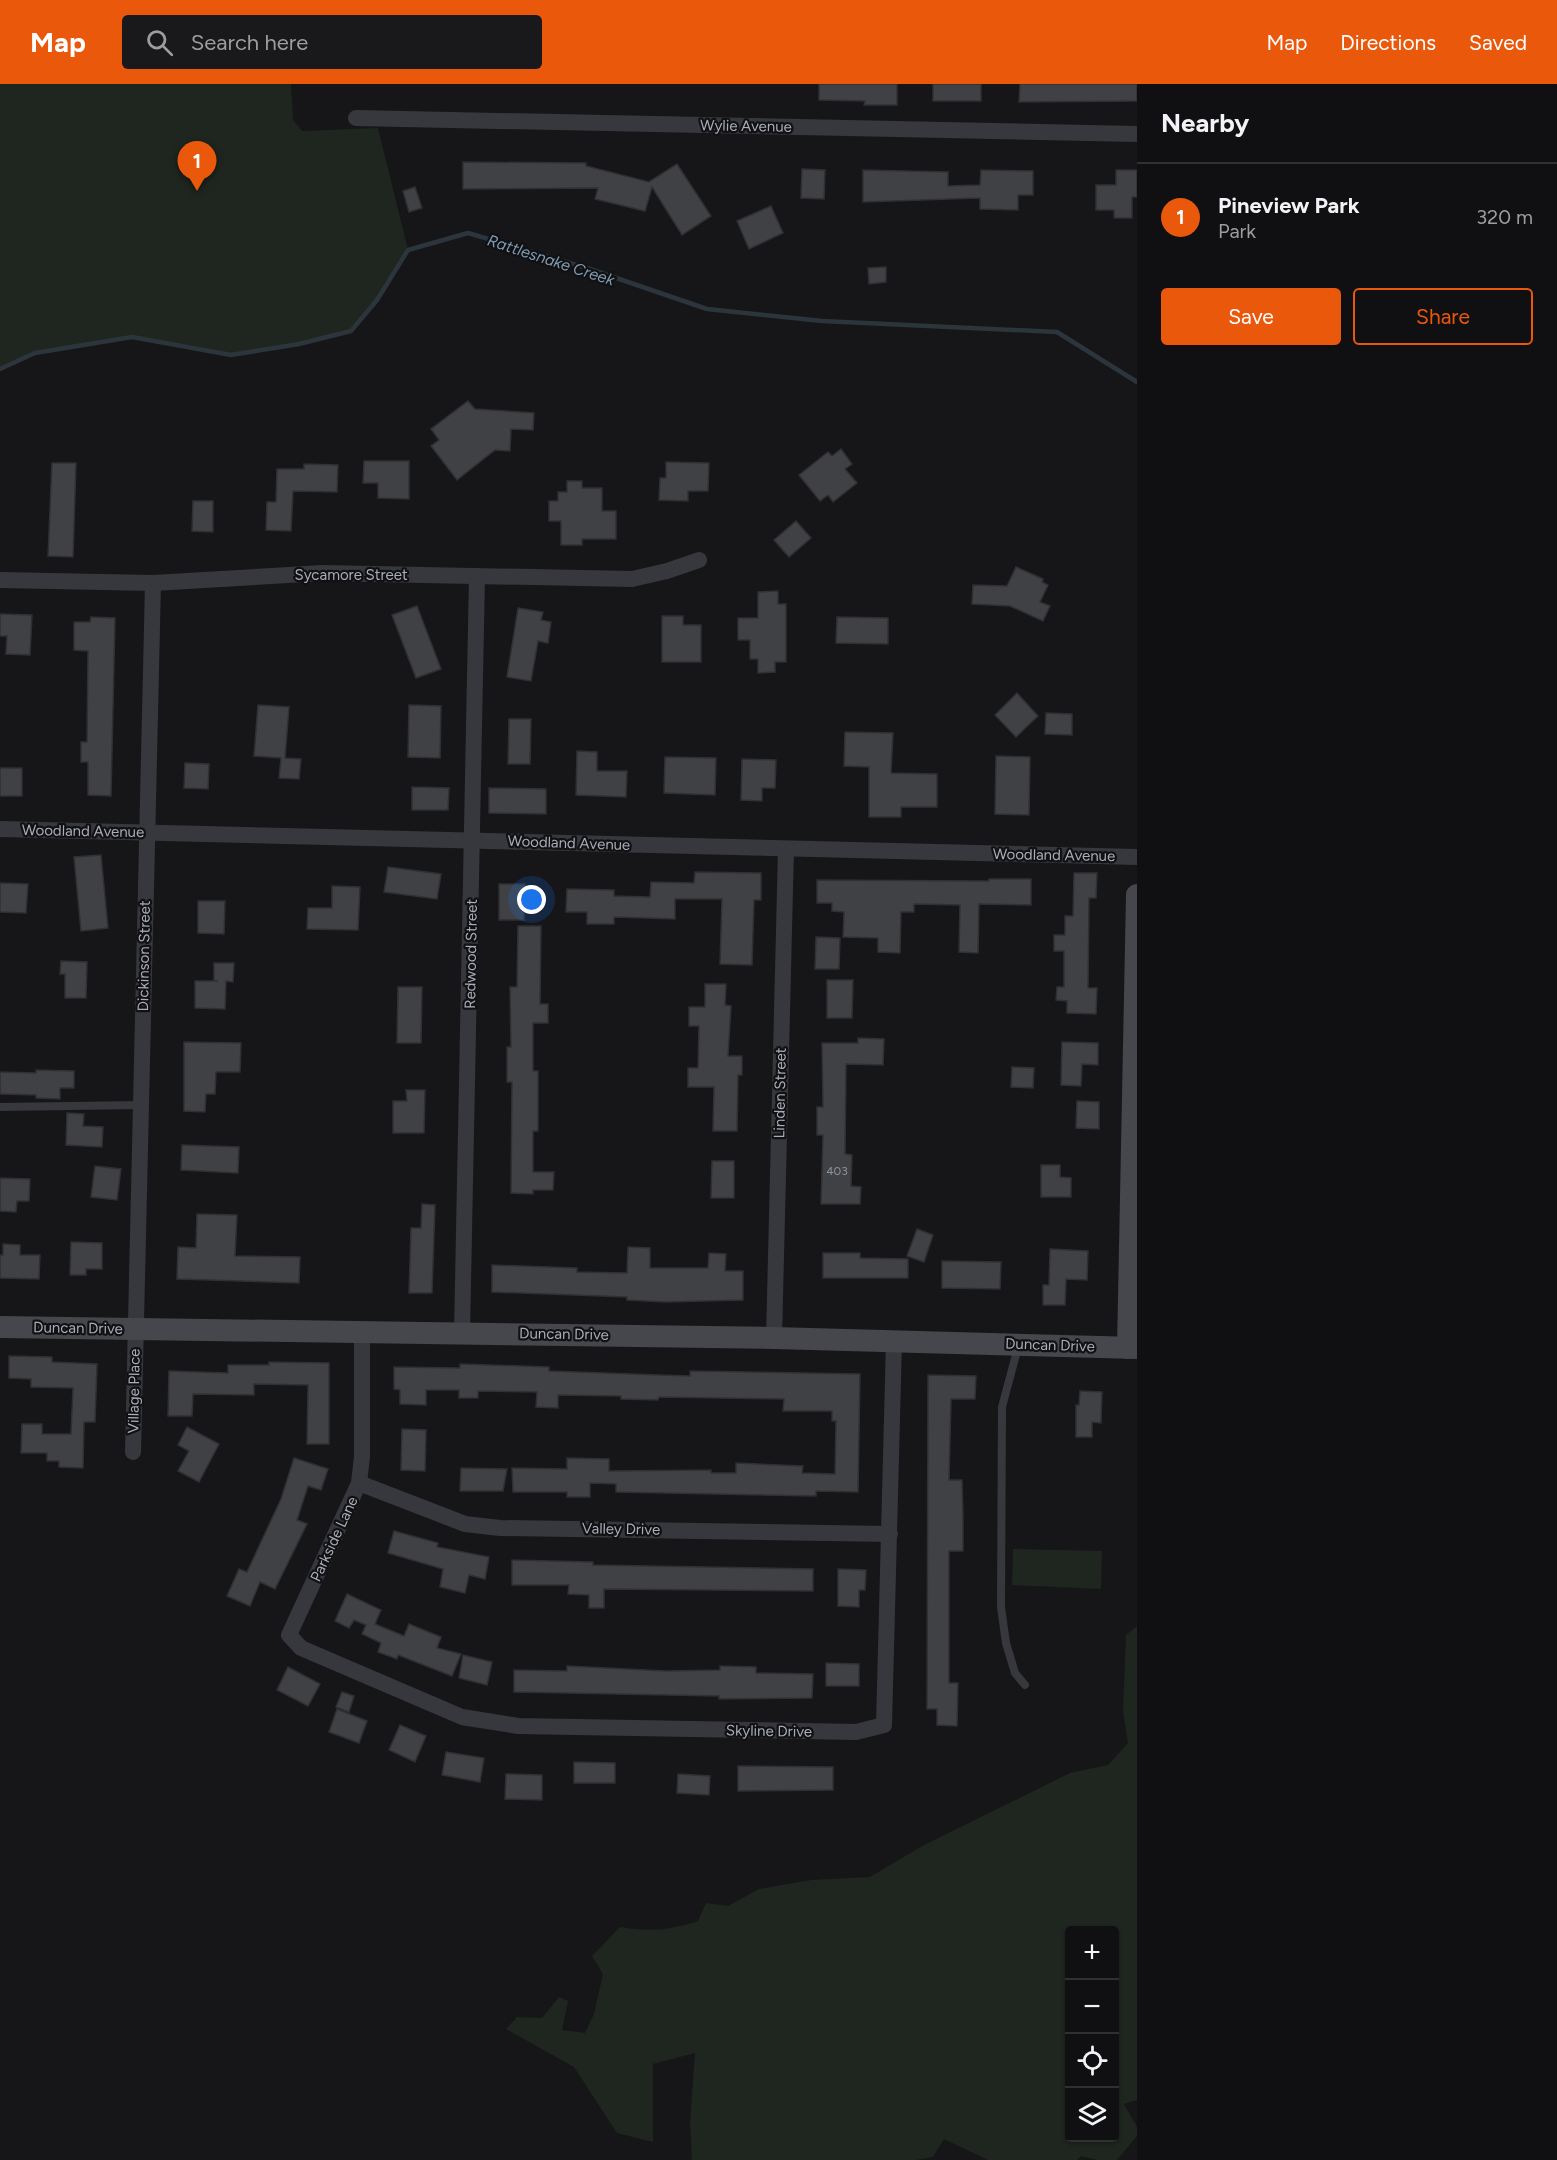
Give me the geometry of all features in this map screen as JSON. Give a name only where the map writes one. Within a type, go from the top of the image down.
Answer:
[{"type":"street","name":"Wylie Avenue","points":[[356,118],[1137,134]]},
{"type":"street","name":"Sycamore Street","points":[[0,580],[153,583],[323,573],[632,579],[667,571],[699,560]]},
{"type":"street","name":"Redwood Street","points":[[462,1333],[477,576]]},
{"type":"street","name":"Dickinson Street","points":[[135,1329],[153,583]]},
{"type":"street","name":"Woodland Avenue","points":[[0,829],[1137,857]]},
{"type":"street","name":"Linden Street","points":[[774,1338],[786,849]]},
{"type":"street","points":[[1132,1348],[1137,896]]},
{"type":"street","name":"Duncan Drive","points":[[0,1327],[774,1338],[1132,1348]]},
{"type":"street","name":"Village Place","points":[[133,1452],[135,1329]]},
{"type":"street","name":"Parkside Lane","points":[[289,1635],[359,1483],[362,1457],[362,1331]]},
{"type":"street","name":"Skyline Drive","points":[[289,1635],[301,1648],[462,1717],[518,1726],[856,1732],[884,1725],[894,1341]]},
{"type":"street","name":"Valley Drive","points":[[359,1483],[465,1524],[500,1528],[890,1534]]},
{"type":"lane","points":[[0,1107],[141,1105]]},
{"type":"lane","points":[[1018,1344],[1002,1407],[1001,1607],[1006,1643],[1015,1673],[1025,1685]]},
{"type":"shaded area","points":[[0,84],[291,84],[293,120],[302,131],[378,128],[408,250],[377,300],[351,331],[299,344],[231,355],[132,337],[35,353],[0,369]]},
{"type":"shaded area","points":[[1013,1549],[1102,1551],[1101,1589],[1012,1585]]},
{"type":"shaded area","points":[[1137,1626],[1137,2100],[1124,2104],[1137,2127],[1137,2136],[1117,2160],[1098,2160],[1081,2156],[1077,2160],[988,2160],[944,2139],[933,2157],[916,2160],[692,2160],[690,2123],[695,2053],[653,2064],[653,2142],[617,2133],[574,2067],[506,2029],[517,2017],[542,2018],[559,1997],[568,2001],[562,2030],[585,2033],[594,2014],[603,1974],[592,1956],[620,1927],[650,1930],[678,1926],[698,1921],[706,1903],[728,1906],[759,1889],[811,1880],[870,1877],[924,1845],[1070,1773],[1108,1765],[1128,1743],[1123,1712],[1126,1635]]},
{"type":"building","points":[[819,84],[897,84],[897,105],[864,105],[865,101],[819,100]]},
{"type":"building","points":[[933,84],[981,84],[981,101],[933,101]]},
{"type":"building","points":[[1020,84],[1137,84],[1137,101],[1019,102]]},
{"type":"building","points":[[463,162],[586,163],[586,166],[649,182],[677,164],[711,216],[682,235],[652,187],[645,211],[595,199],[598,188],[463,189]]},
{"type":"building","points":[[802,169],[825,170],[824,199],[801,198]]},
{"type":"building","points":[[863,170],[948,172],[948,186],[980,185],[981,170],[1033,171],[1033,195],[1018,195],[1018,210],[980,209],[980,198],[863,202]]},
{"type":"building","points":[[1116,170],[1137,170],[1137,197],[1132,197],[1132,218],[1114,218],[1114,210],[1096,210],[1096,185],[1116,185]]},
{"type":"building","points":[[415,187],[422,208],[409,212],[403,191]]},
{"type":"building","points":[[771,206],[783,233],[749,249],[737,221]]},
{"type":"building","points":[[886,267],[886,282],[869,284],[868,268]]},
{"type":"building","points":[[468,401],[475,409],[534,413],[533,430],[511,429],[510,451],[495,450],[457,480],[431,446],[439,440],[431,429]]},
{"type":"building","points":[[841,449],[852,464],[845,469],[857,483],[833,502],[828,495],[820,501],[799,475],[828,452],[832,456]]},
{"type":"building","points":[[364,461],[409,461],[409,499],[378,498],[378,483],[363,483]]},
{"type":"building","points":[[666,462],[709,463],[708,491],[688,491],[688,501],[659,500],[660,478],[666,478]]},
{"type":"building","points":[[52,463],[76,463],[73,557],[48,556]]},
{"type":"building","points":[[304,464],[338,465],[337,492],[293,491],[291,531],[266,530],[267,502],[276,502],[277,469],[304,469]]},
{"type":"building","points":[[567,481],[582,481],[582,488],[602,488],[602,511],[616,511],[616,539],[582,539],[582,545],[561,545],[561,521],[549,521],[549,501],[558,501],[558,492],[567,492]]},
{"type":"building","points":[[193,501],[213,501],[213,532],[192,531]]},
{"type":"building","points":[[796,521],[811,538],[789,557],[774,540]]},
{"type":"building","points":[[1016,567],[1043,579],[1042,582],[1048,585],[1040,602],[1050,606],[1043,621],[1010,606],[972,604],[973,585],[1007,586]]},
{"type":"building","points":[[778,591],[778,604],[786,604],[786,662],[775,662],[775,672],[758,673],[758,659],[750,659],[750,640],[738,640],[738,618],[758,618],[758,592]]},
{"type":"building","points":[[417,606],[441,669],[416,678],[392,615]]},
{"type":"building","points":[[518,608],[543,612],[541,620],[551,622],[548,643],[538,641],[531,681],[507,677]]},
{"type":"building","points":[[0,614],[32,615],[30,655],[6,654],[7,636],[0,636]]},
{"type":"building","points":[[662,616],[683,616],[683,625],[701,625],[701,662],[662,662]]},
{"type":"building","points":[[91,617],[115,618],[111,796],[88,795],[88,762],[81,762],[81,742],[87,742],[88,651],[74,650],[74,622],[90,622]]},
{"type":"building","points":[[837,617],[888,618],[888,644],[836,643]]},
{"type":"building","points":[[1017,693],[1038,716],[1016,737],[995,715]]},
{"type":"building","points":[[258,705],[289,707],[285,758],[301,759],[299,779],[279,778],[281,758],[254,756]]},
{"type":"building","points":[[409,705],[441,706],[440,758],[408,757]]},
{"type":"building","points":[[1046,713],[1072,714],[1072,735],[1045,734]]},
{"type":"building","points":[[509,719],[531,719],[530,764],[508,764]]},
{"type":"building","points":[[845,732],[893,733],[891,773],[937,774],[937,807],[901,807],[901,817],[869,817],[869,767],[844,766]]},
{"type":"building","points":[[577,751],[597,752],[597,771],[627,771],[626,797],[576,795]]},
{"type":"building","points":[[996,756],[1030,757],[1029,815],[995,814]]},
{"type":"building","points":[[665,757],[716,758],[715,795],[664,793]]},
{"type":"building","points":[[742,759],[776,760],[775,788],[762,788],[762,801],[741,800]]},
{"type":"building","points":[[185,763],[209,764],[208,789],[184,788]]},
{"type":"building","points":[[0,768],[22,768],[22,796],[0,796]]},
{"type":"building","points":[[412,787],[449,788],[448,810],[412,810]]},
{"type":"building","points":[[489,788],[546,789],[546,814],[489,813]]},
{"type":"building","points":[[101,855],[108,928],[81,931],[74,857]]},
{"type":"building","points":[[388,867],[441,874],[437,899],[384,892]]},
{"type":"building","points":[[695,872],[761,873],[761,900],[754,900],[752,965],[720,964],[722,899],[675,899],[675,919],[614,917],[614,924],[587,924],[587,912],[566,912],[567,889],[614,890],[614,896],[650,897],[651,882],[694,883]]},
{"type":"building","points":[[1074,873],[1097,873],[1096,898],[1089,898],[1088,988],[1097,988],[1096,1014],[1067,1013],[1067,1001],[1056,1000],[1057,987],[1064,987],[1064,951],[1054,951],[1054,935],[1065,935],[1065,916],[1073,916]]},
{"type":"building","points":[[989,879],[1031,879],[1031,905],[979,904],[978,953],[959,952],[960,905],[914,904],[914,912],[901,912],[900,953],[878,952],[878,938],[843,937],[844,912],[832,911],[832,903],[817,903],[817,880],[989,881]]},
{"type":"building","points":[[0,883],[28,884],[26,913],[0,912]]},
{"type":"building","points":[[499,884],[525,884],[524,920],[499,920]]},
{"type":"building","points":[[332,886],[360,887],[358,930],[307,929],[308,908],[332,908]]},
{"type":"building","points":[[198,901],[225,901],[224,934],[198,933]]},
{"type":"building","points":[[518,926],[541,926],[540,1004],[548,1004],[548,1023],[533,1023],[533,1071],[538,1071],[538,1131],[533,1131],[533,1172],[554,1172],[553,1190],[533,1190],[533,1194],[511,1193],[512,1082],[507,1082],[507,1047],[511,1047],[510,987],[517,987]]},
{"type":"building","points":[[816,937],[840,938],[839,969],[815,969]]},
{"type":"building","points":[[61,961],[87,962],[86,998],[65,998],[65,974],[60,974]]},
{"type":"building","points":[[214,963],[234,963],[233,982],[226,981],[225,1009],[195,1008],[195,981],[214,981]]},
{"type":"building","points":[[827,980],[853,980],[852,1018],[827,1018]]},
{"type":"building","points":[[705,984],[726,984],[725,1005],[731,1006],[728,1056],[742,1056],[742,1075],[738,1075],[737,1131],[713,1131],[714,1087],[688,1087],[688,1068],[698,1068],[699,1026],[689,1026],[689,1007],[705,1007]]},
{"type":"building","points":[[398,987],[422,987],[421,1043],[397,1043]]},
{"type":"building","points":[[858,1038],[884,1039],[883,1065],[846,1064],[845,1154],[852,1155],[851,1186],[861,1187],[860,1204],[821,1204],[823,1135],[817,1135],[817,1107],[823,1107],[822,1043],[858,1043]]},
{"type":"building","points":[[184,1042],[241,1043],[240,1072],[216,1072],[215,1094],[206,1094],[205,1112],[184,1111]]},
{"type":"building","points":[[1062,1042],[1098,1043],[1098,1065],[1082,1064],[1081,1086],[1061,1085]]},
{"type":"building","points":[[1012,1067],[1034,1068],[1033,1088],[1011,1087]]},
{"type":"building","points":[[36,1070],[74,1071],[74,1088],[60,1088],[60,1099],[36,1098],[36,1095],[0,1094],[0,1072],[36,1073]]},
{"type":"building","points":[[406,1090],[425,1090],[424,1133],[393,1133],[393,1101],[407,1101]]},
{"type":"building","points":[[1077,1101],[1099,1102],[1099,1129],[1076,1128]]},
{"type":"building","points":[[67,1113],[84,1114],[83,1126],[103,1127],[102,1147],[66,1145]]},
{"type":"building","points":[[182,1145],[239,1147],[238,1173],[181,1170]]},
{"type":"building","points":[[712,1161],[734,1161],[734,1198],[711,1198]]},
{"type":"building","points":[[1041,1165],[1060,1165],[1060,1177],[1071,1178],[1071,1197],[1041,1197]]},
{"type":"building","points":[[95,1166],[121,1169],[117,1200],[91,1197]]},
{"type":"building","points":[[0,1178],[30,1179],[29,1201],[17,1201],[16,1212],[0,1211]]},
{"type":"building","points":[[422,1204],[435,1205],[432,1293],[409,1293],[411,1228],[421,1228]]},
{"type":"building","points":[[197,1214],[237,1215],[235,1256],[300,1257],[299,1283],[177,1279],[178,1247],[196,1248]]},
{"type":"building","points":[[917,1229],[933,1235],[924,1262],[907,1256]]},
{"type":"building","points":[[71,1242],[102,1243],[102,1269],[86,1269],[86,1275],[70,1275]]},
{"type":"building","points":[[3,1244],[20,1245],[20,1255],[40,1255],[39,1279],[0,1278],[0,1255],[3,1255]]},
{"type":"building","points":[[628,1247],[650,1248],[650,1268],[708,1268],[709,1253],[726,1254],[725,1271],[743,1271],[743,1300],[666,1302],[627,1300],[627,1297],[492,1292],[492,1265],[577,1268],[577,1272],[627,1273]]},
{"type":"building","points":[[1050,1249],[1088,1251],[1087,1280],[1066,1279],[1065,1305],[1043,1305],[1043,1285],[1049,1285]]},
{"type":"building","points":[[823,1253],[860,1253],[860,1258],[908,1259],[908,1278],[823,1278]]},
{"type":"building","points":[[942,1261],[1001,1262],[1000,1289],[942,1288]]},
{"type":"building","points":[[9,1356],[52,1357],[52,1362],[97,1364],[95,1422],[84,1422],[83,1468],[59,1467],[59,1461],[47,1461],[47,1453],[21,1453],[22,1424],[42,1424],[42,1434],[71,1434],[73,1388],[31,1387],[31,1379],[9,1378]]},
{"type":"building","points":[[269,1362],[329,1363],[329,1444],[307,1444],[308,1385],[254,1384],[254,1395],[193,1394],[192,1416],[168,1416],[169,1371],[228,1373],[228,1365],[269,1365]]},
{"type":"building","points":[[460,1364],[549,1367],[549,1371],[690,1376],[690,1371],[860,1374],[858,1492],[816,1491],[816,1496],[616,1492],[616,1484],[590,1483],[590,1497],[567,1497],[567,1492],[513,1492],[512,1468],[567,1469],[567,1458],[609,1459],[609,1471],[711,1470],[711,1473],[736,1473],[736,1463],[803,1466],[802,1473],[835,1474],[836,1421],[832,1421],[832,1411],[783,1411],[784,1399],[659,1397],[658,1400],[621,1399],[621,1396],[558,1395],[558,1408],[536,1407],[537,1392],[478,1391],[478,1398],[459,1398],[459,1390],[426,1390],[426,1405],[400,1404],[400,1390],[394,1389],[394,1367],[460,1368]]},
{"type":"building","points":[[928,1375],[976,1376],[975,1399],[951,1399],[949,1480],[962,1480],[963,1516],[963,1551],[949,1551],[949,1683],[958,1683],[957,1726],[937,1725],[937,1709],[927,1709]]},
{"type":"building","points":[[1080,1391],[1102,1392],[1101,1423],[1092,1422],[1092,1437],[1076,1437],[1076,1405],[1079,1405]]},
{"type":"building","points":[[187,1427],[219,1444],[199,1482],[178,1471],[189,1451],[178,1445]]},
{"type":"building","points":[[402,1429],[426,1430],[425,1471],[401,1470]]},
{"type":"building","points":[[294,1458],[328,1469],[321,1490],[308,1486],[297,1520],[307,1524],[275,1589],[260,1582],[250,1606],[227,1596],[239,1569],[247,1572],[281,1499]]},
{"type":"building","points":[[461,1468],[507,1469],[503,1491],[460,1491]]},
{"type":"building","points":[[394,1531],[438,1543],[437,1547],[489,1557],[485,1579],[469,1575],[465,1593],[440,1587],[443,1569],[388,1553]]},
{"type":"building","points":[[512,1560],[593,1562],[593,1565],[813,1569],[813,1591],[604,1589],[604,1608],[589,1608],[589,1595],[568,1594],[569,1585],[512,1585]]},
{"type":"building","points":[[838,1569],[866,1570],[865,1590],[859,1590],[859,1607],[838,1606]]},
{"type":"building","points":[[347,1594],[381,1610],[375,1624],[404,1636],[409,1624],[441,1637],[437,1648],[461,1654],[452,1676],[398,1655],[397,1659],[378,1652],[381,1643],[362,1634],[366,1625],[354,1620],[349,1628],[335,1621]]},
{"type":"building","points":[[463,1655],[492,1662],[487,1685],[459,1678]]},
{"type":"building","points":[[826,1663],[859,1664],[859,1686],[826,1686]]},
{"type":"building","points":[[567,1666],[666,1671],[720,1670],[720,1666],[756,1667],[756,1673],[813,1674],[812,1698],[719,1699],[719,1696],[514,1692],[514,1670],[567,1671]]},
{"type":"building","points":[[288,1667],[320,1684],[308,1706],[277,1690]]},
{"type":"building","points":[[342,1692],[354,1696],[349,1712],[336,1707]]},
{"type":"building","points":[[337,1709],[367,1721],[359,1743],[329,1732]]},
{"type":"building","points":[[400,1725],[426,1736],[415,1762],[389,1750]]},
{"type":"building","points":[[446,1752],[484,1758],[480,1782],[442,1775]]},
{"type":"building","points":[[574,1762],[615,1763],[615,1783],[574,1783]]},
{"type":"building","points":[[738,1766],[833,1767],[833,1790],[738,1791]]},
{"type":"building","points":[[506,1774],[542,1775],[542,1800],[505,1799]]},
{"type":"building","points":[[678,1774],[710,1776],[709,1795],[677,1793]]},
{"type":"waterway","name":"Rattlesnake Creek","points":[[0,369],[35,353],[132,337],[231,355],[299,344],[351,331],[377,300],[408,250],[468,233],[590,269],[707,309],[822,321],[1057,332],[1137,382]]},
{"type":"place","name":"Pineview Park","points":[[197,191]]}]
